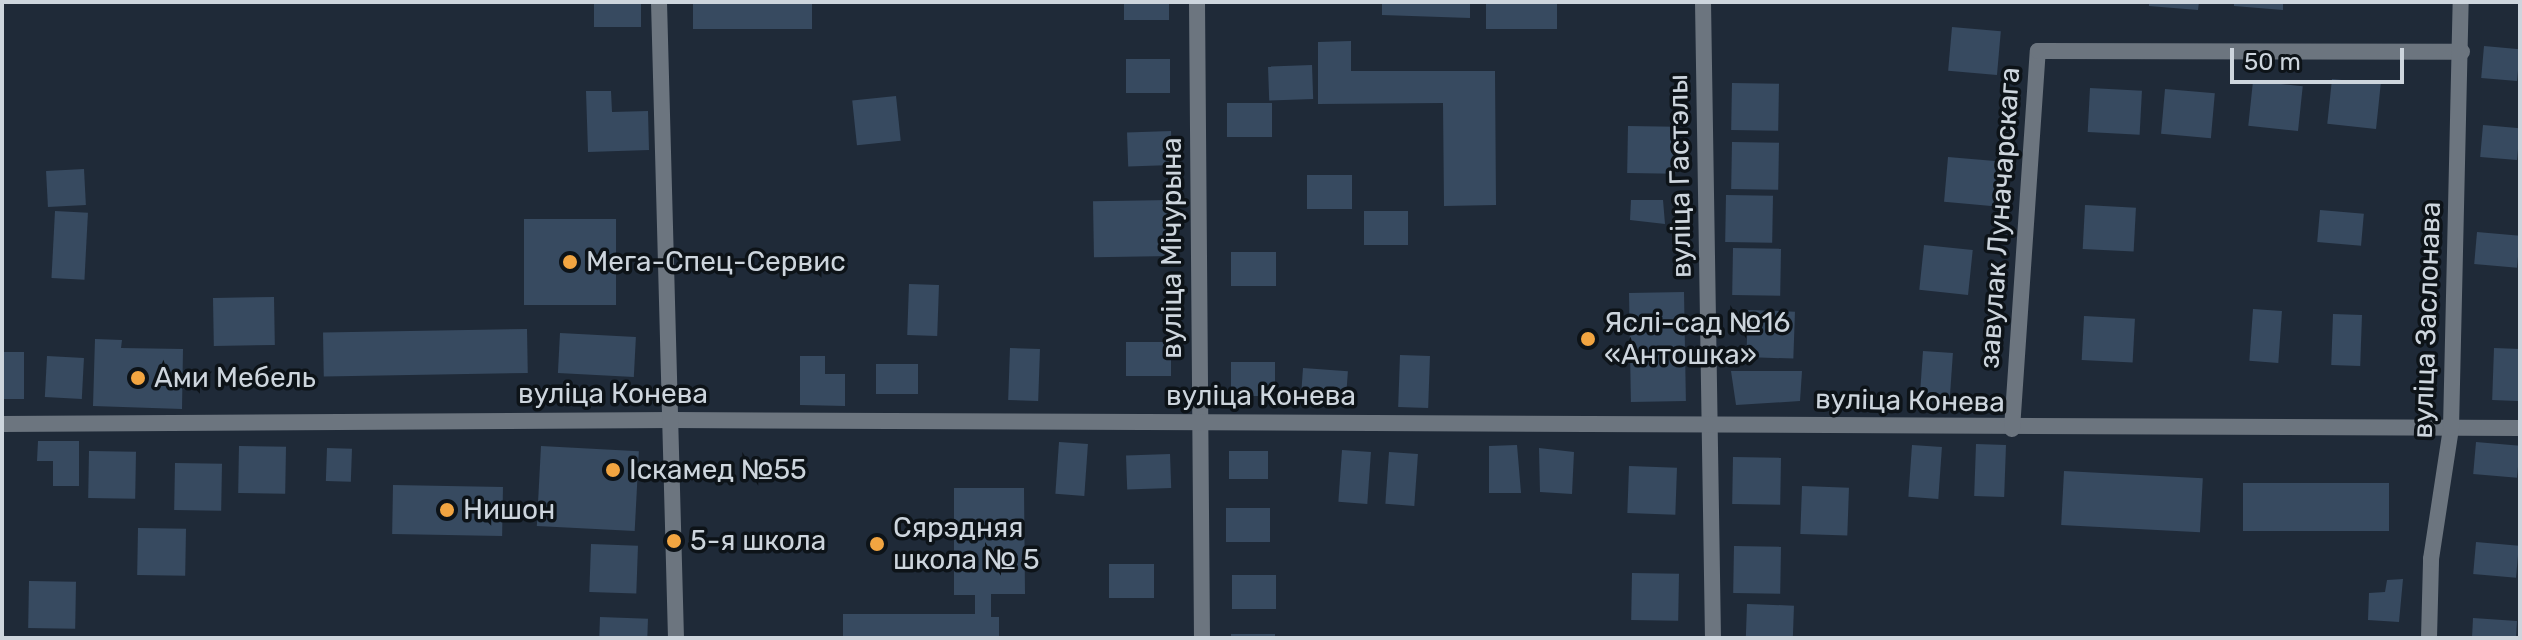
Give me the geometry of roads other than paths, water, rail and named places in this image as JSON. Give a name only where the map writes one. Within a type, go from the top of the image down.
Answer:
[{"type":"street","points":[[659,2],[676,638]]},
{"type":"street","name":"вуліца Мічурына","points":[[1197,2],[1202,638]]},
{"type":"street","name":"вуліца Гастэлы","points":[[1703,2],[1713,638]]},
{"type":"street","name":"вуліца Заслонава","points":[[2429,638],[2431,559],[2451,428],[2461,2]]},
{"type":"street","name":"завулак Луначарскага","points":[[2012,429],[2038,51],[2462,52]]},
{"type":"street","name":"вуліца Конева","points":[[2,424],[672,420],[1709,422],[2012,429],[2520,428]]},
{"type":"place","name":"Мега-Спец-Сервис","points":[[570,262]]},
{"type":"place","name":"Яслі-сад №16 «Антошка»","points":[[1588,339]]},
{"type":"place","name":"Ами Мебель","points":[[138,378]]},
{"type":"place","name":"Іскамед №55","points":[[613,470]]},
{"type":"place","name":"Нишон","points":[[447,510]]},
{"type":"place","name":"5-я школа","points":[[674,541]]},
{"type":"place","name":"Сярэдняя школа № 5","points":[[877,544]]}]
